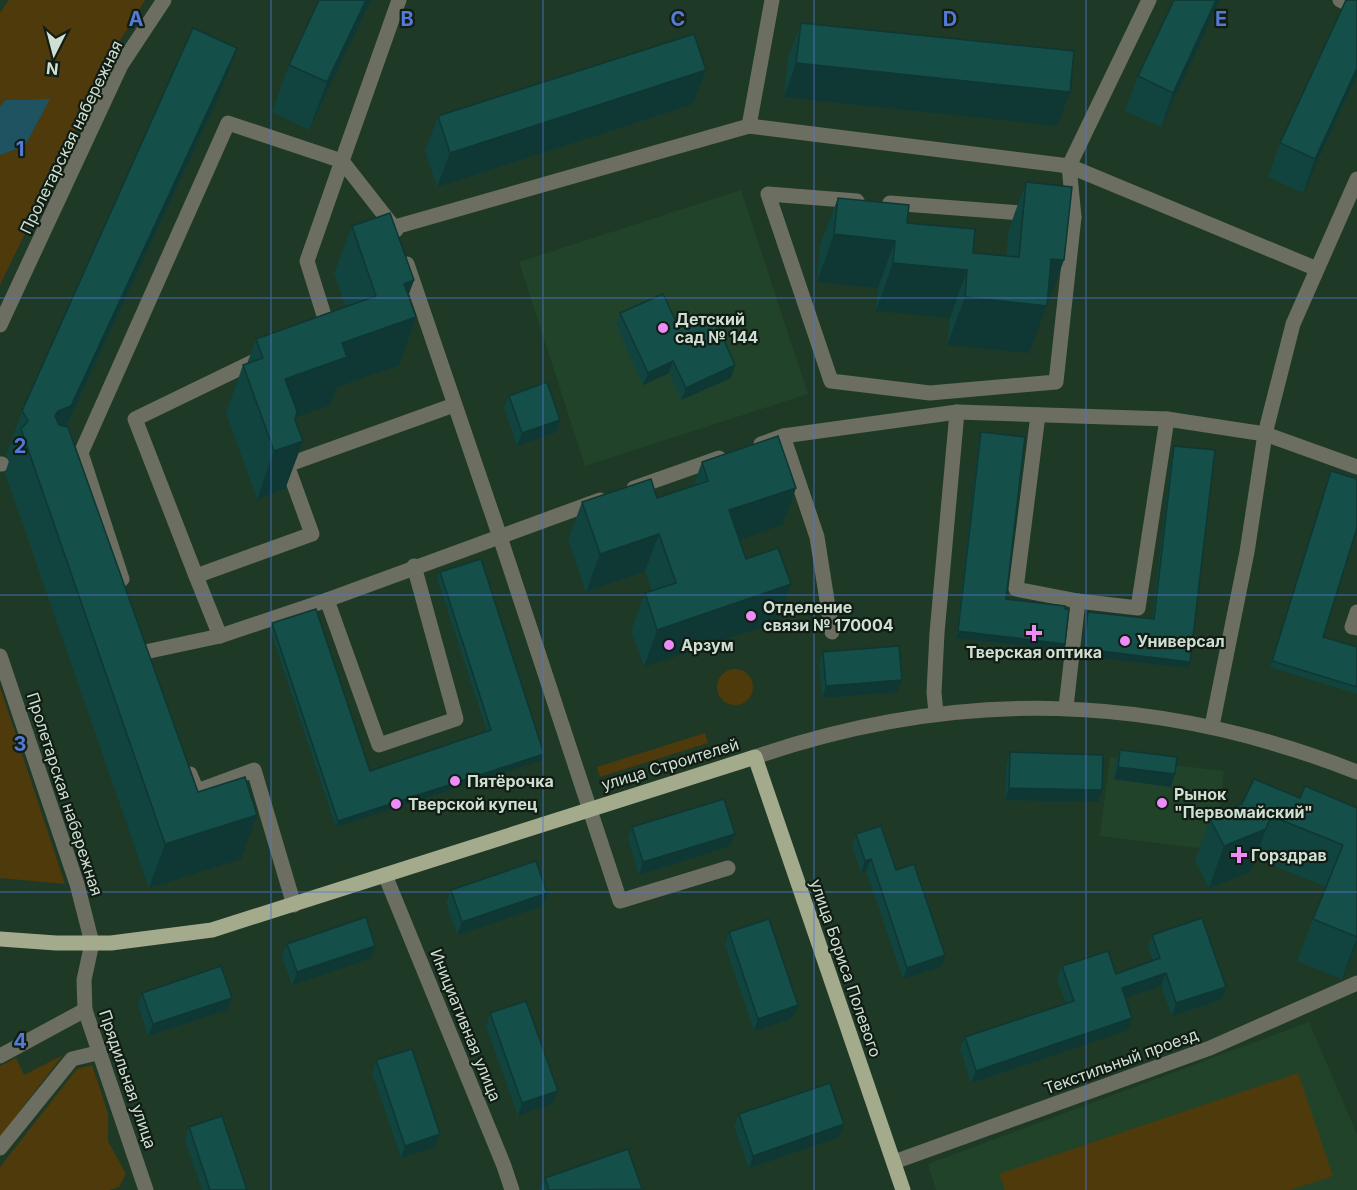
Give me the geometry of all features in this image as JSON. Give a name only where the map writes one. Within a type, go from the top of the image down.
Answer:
[{"type":"main road","name":"улица Строителей","points":[[0,939],[92,943],[193,934],[294,905],[755,757]]},
{"type":"main road","name":"улица Бориса Полевого","points":[[755,757],[903,1190]]},
{"type":"street","name":"Пролетарская набережная","points":[[0,325],[121,65],[164,0]]},
{"type":"street","points":[[305,336],[327,325],[307,261],[399,0]]},
{"type":"street","points":[[749,126],[772,0]]},
{"type":"street","points":[[1074,218],[768,194],[831,381],[930,393],[1056,382],[1074,218],[1069,166],[1149,0]]},
{"type":"street","points":[[1340,0],[1357,8]]},
{"type":"street","points":[[128,597],[75,454],[228,123],[342,161],[395,227],[620,901],[728,868]]},
{"type":"street","points":[[395,227],[749,126],[1069,166],[1317,269]]},
{"type":"street","points":[[1212,726],[1247,552],[1265,434],[1293,324],[1357,178]]},
{"type":"street","points":[[220,636],[135,419],[273,351]]},
{"type":"street","points":[[196,576],[312,534],[287,465],[454,405]]},
{"type":"street","points":[[751,447],[783,436],[957,412],[1167,419],[1265,434],[1357,467]]},
{"type":"street","points":[[936,713],[934,692],[937,633],[957,412]]},
{"type":"street","points":[[1038,415],[1016,589],[1078,601],[1138,608],[1167,419]]},
{"type":"street","points":[[783,436],[817,537],[832,632]]},
{"type":"street","points":[[146,652],[220,636],[327,600],[414,566],[729,455]]},
{"type":"street","points":[[327,600],[379,745],[456,719],[414,566]]},
{"type":"street","points":[[1066,707],[1078,601]]},
{"type":"street","points":[[1357,612],[1353,627],[1357,628]]},
{"type":"street","name":"Пролетарская набережная","points":[[0,656],[77,884],[92,943]]},
{"type":"street","name":"улица Строителей","points":[[755,757],[849,729],[936,713],[979,709],[1066,707],[1163,717],[1212,726],[1286,746],[1357,772]]},
{"type":"street","points":[[185,759],[196,791],[254,770],[294,905]]},
{"type":"street","name":"Инициативная улица","points":[[385,875],[512,1190]]},
{"type":"street","name":"Прядильная улица","points":[[92,943],[84,980],[85,1010],[97,1053],[146,1190]]},
{"type":"street","name":"Текстильный проезд","points":[[894,1162],[1210,1048],[1357,983]]},
{"type":"street","points":[[0,1056],[85,1010]]},
{"type":"street","points":[[0,1148],[72,1059],[97,1053]]},
{"type":"shaded area","points":[[9,0],[145,0],[113,52],[0,285],[0,155],[25,146],[50,99],[5,100],[0,107],[0,13]]},
{"type":"shaded area","name":"Детский сад № 144","points":[[741,190],[808,394],[585,466],[519,262]]},
{"type":"shaded area","points":[[735,669],[748,674],[753,687],[748,700],[735,705],[722,700],[717,687],[722,674]]},
{"type":"shaded area","points":[[0,687],[65,884],[0,878]]},
{"type":"shaded area","points":[[705,733],[708,743],[600,777],[597,767]]},
{"type":"shaded area","name":"Рынок \"Первомайский\"","points":[[1110,757],[1224,771],[1215,850],[1100,836]]},
{"type":"shaded area","points":[[1309,1022],[1357,1134],[1357,1190],[936,1190],[928,1164]]},
{"type":"shaded area","points":[[63,1055],[0,1137],[0,1066],[16,1058],[24,1075]]},
{"type":"shaded area","points":[[92,1065],[108,1113],[108,1141],[126,1174],[119,1187],[109,1190],[0,1190],[0,1167],[77,1069]]},
{"type":"shaded area","points":[[1298,1073],[1333,1176],[1290,1190],[1005,1190],[999,1174]]},
{"type":"water","points":[[50,99],[25,146],[0,155],[0,107],[5,100]]},
{"type":"building","points":[[319,0],[366,0],[327,82],[289,65]]},
{"type":"building","points":[[1174,0],[1216,0],[1173,93],[1138,76]]},
{"type":"building","points":[[1346,0],[1357,0],[1357,68],[1315,159],[1280,143]]},
{"type":"building","points":[[801,23],[1074,51],[1070,92],[796,63]]},
{"type":"building","points":[[193,28],[237,48],[71,406],[58,411],[55,416],[59,425],[68,427],[198,792],[245,777],[257,815],[165,844],[21,429],[28,421],[22,411]]},
{"type":"building","points":[[694,34],[706,70],[450,153],[438,116]]},
{"type":"building","points":[[1026,182],[1072,187],[1064,260],[1051,259],[1047,306],[965,297],[967,270],[893,263],[895,241],[834,234],[838,198],[909,205],[907,223],[975,229],[973,253],[1019,257]]},
{"type":"building","points":[[390,213],[414,280],[404,284],[416,317],[342,343],[347,357],[285,379],[297,411],[295,420],[303,441],[274,451],[243,365],[263,358],[256,339],[376,296],[352,226]]},
{"type":"building","points":[[663,294],[679,328],[712,313],[735,365],[686,388],[673,361],[648,373],[620,313]]},
{"type":"building","points":[[547,382],[560,420],[522,433],[509,396]]},
{"type":"building","points":[[981,432],[1025,437],[1006,599],[1065,606],[1065,609],[1069,609],[1065,644],[958,631]]},
{"type":"building","points":[[778,436],[796,488],[729,510],[746,559],[778,548],[791,584],[657,630],[645,593],[676,583],[659,534],[600,554],[582,502],[651,479],[657,498],[708,481],[702,462]]},
{"type":"building","points":[[1174,446],[1215,450],[1190,662],[1084,649],[1088,612],[1154,619]]},
{"type":"building","points":[[1331,471],[1357,479],[1357,528],[1323,637],[1357,647],[1357,687],[1272,661]]},
{"type":"building","points":[[481,559],[544,754],[338,821],[272,623],[316,609],[370,771],[491,730],[440,572]]},
{"type":"building","points":[[899,646],[902,680],[826,686],[823,652]]},
{"type":"building","points":[[1120,750],[1177,757],[1175,774],[1118,767]]},
{"type":"building","points":[[1010,752],[1103,755],[1102,790],[1009,788]]},
{"type":"building","points":[[1254,779],[1300,798],[1305,786],[1357,808],[1357,937],[1313,919],[1343,845],[1271,816],[1266,829],[1224,846],[1210,819],[1242,804]]},
{"type":"building","points":[[724,799],[735,834],[643,862],[632,827]]},
{"type":"building","points":[[881,826],[896,870],[914,864],[945,955],[907,968],[871,859],[865,861],[856,834]]},
{"type":"building","points":[[536,861],[547,893],[462,922],[451,890]]},
{"type":"building","points":[[366,917],[375,946],[297,972],[287,944]]},
{"type":"building","points":[[1202,918],[1226,987],[1176,1003],[1166,973],[1122,988],[1132,1018],[976,1071],[965,1037],[1074,1001],[1062,966],[1108,951],[1116,974],[1160,958],[1152,935]]},
{"type":"building","points":[[769,919],[798,1005],[758,1019],[729,932]]},
{"type":"building","points":[[221,966],[232,998],[153,1024],[142,993]]},
{"type":"building","points":[[526,1001],[558,1091],[522,1103],[490,1013]]},
{"type":"building","points":[[412,1049],[440,1134],[405,1146],[376,1060]]},
{"type":"building","points":[[830,1083],[844,1124],[753,1156],[739,1114]]},
{"type":"building","points":[[222,1116],[247,1190],[210,1190],[189,1127]]},
{"type":"building","points":[[628,1149],[642,1189],[549,1190],[545,1178]]},
{"type":"place","name":"Детский сад № 144","points":[[663,328]]},
{"type":"place","name":"Отделение связи № 170004","points":[[751,616]]},
{"type":"place","name":"Тверская оптика","points":[[1034,633]]},
{"type":"place","name":"Универсал","points":[[1125,641]]},
{"type":"place","name":"Арзум","points":[[669,645]]},
{"type":"place","name":"Пятёрочка","points":[[455,781]]},
{"type":"place","name":"Рынок \"Первомайский\"","points":[[1162,803]]},
{"type":"place","name":"Тверской купец","points":[[396,804]]},
{"type":"place","name":"Горздрав","points":[[1239,855]]}]
